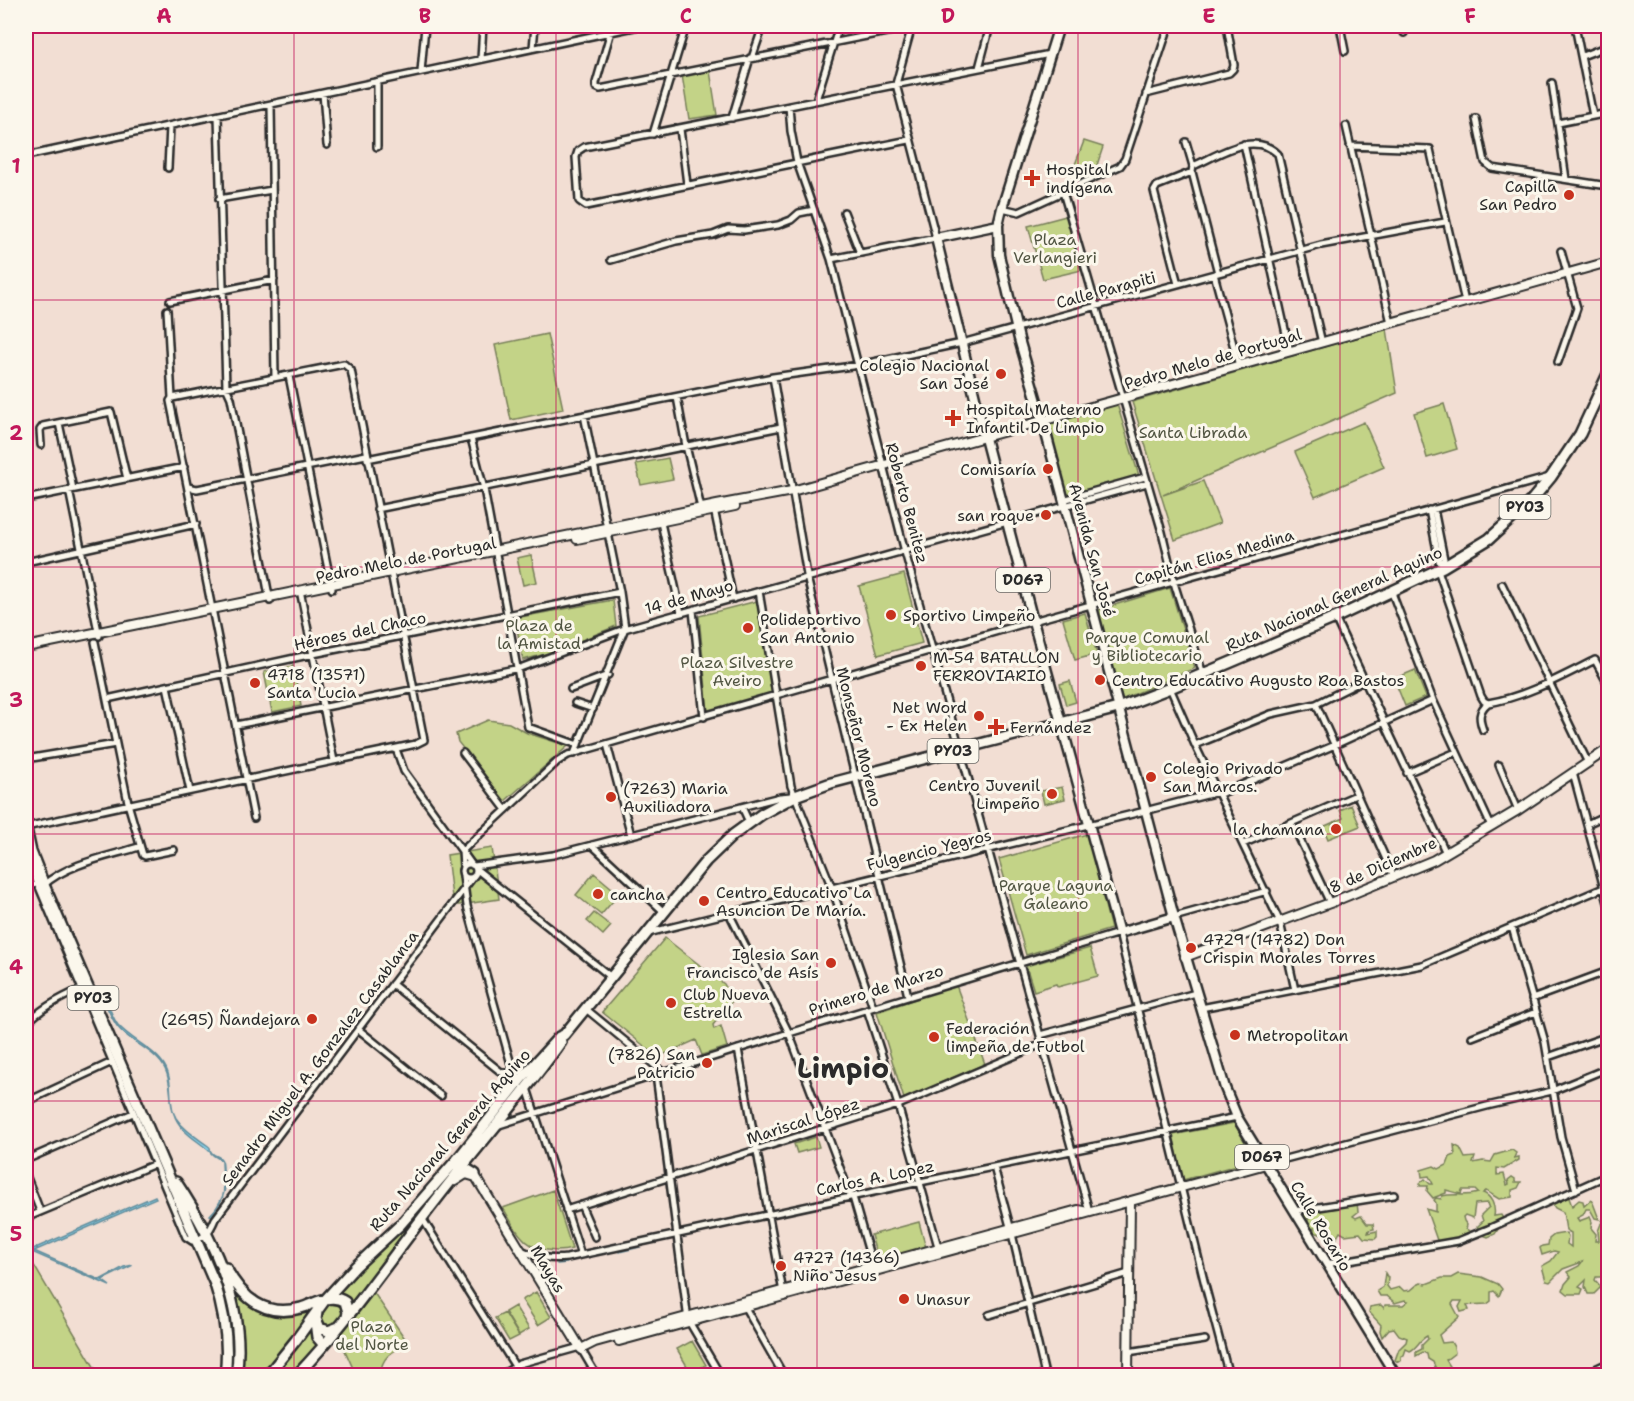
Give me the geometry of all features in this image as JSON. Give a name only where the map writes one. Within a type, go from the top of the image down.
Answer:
[{"type":"highway","name":"Ruta Nacional General Aquino","points":[[296,1376],[347,1317],[449,1184],[527,1088],[563,1040],[564,1035],[664,912],[717,849],[749,822],[795,796],[855,777],[1118,708],[1392,593],[1478,547],[1501,530],[1531,501],[1551,477],[1580,434],[1608,374]]},
{"type":"highway","name":"PY03","points":[[26,828],[40,884],[160,1165],[217,1260],[235,1314],[238,1348],[236,1376]]},
{"type":"highway","name":"Ruta Nacional General Aquino","points":[[267,1376],[317,1315],[325,1300],[356,1266],[397,1228],[530,1069],[559,1037],[564,1035]]},
{"type":"highway","points":[[480,1130],[510,1087],[513,1071]]},
{"type":"highway","points":[[476,1175],[474,1162],[485,1141]]},
{"type":"highway","points":[[437,1182],[462,1168],[469,1169],[476,1175]]},
{"type":"highway","name":"PY03","points":[[202,1238],[224,1318],[227,1354],[225,1376]]},
{"type":"highway","points":[[217,1260],[224,1266],[244,1296],[265,1307],[292,1310],[335,1297],[345,1302],[347,1317]]},
{"type":"highway","points":[[317,1315],[317,1325],[323,1330],[339,1327]]},
{"type":"highway","points":[[317,1315],[316,1332],[324,1346]]},
{"type":"main road","name":"D067","points":[[998,225],[1059,26]]},
{"type":"main road","points":[[936,238],[998,225]]},
{"type":"main road","name":"Avenida San José","points":[[998,225],[999,255],[1016,328],[1174,917]]},
{"type":"main road","name":"D067","points":[[936,238],[1033,621],[1119,933]]},
{"type":"main road","name":"Primero de Marzo","points":[[1119,933],[1174,917]]},
{"type":"main road","name":"Calle Rosario","points":[[1174,917],[1225,1088],[1237,1117],[1396,1376]]},
{"type":"street","points":[[421,72],[425,26]]},
{"type":"street","points":[[481,59],[483,26]]},
{"type":"street","points":[[533,48],[535,26]]},
{"type":"street","points":[[602,26],[603,33]]},
{"type":"street","points":[[26,156],[639,26]]},
{"type":"street","points":[[653,134],[686,26]]},
{"type":"street","points":[[732,118],[764,26]]},
{"type":"street","points":[[816,100],[839,26]]},
{"type":"street","points":[[611,31],[596,83],[600,89],[914,26],[896,84],[936,238],[831,259]]},
{"type":"street","points":[[979,68],[990,26]]},
{"type":"street","points":[[1002,208],[1019,212],[1120,166],[1125,159],[1169,26]]},
{"type":"street","points":[[1146,93],[1229,73],[1234,65],[1227,26]]},
{"type":"street","points":[[1340,26],[1345,51]]},
{"type":"street","points":[[1403,26],[1404,33]]},
{"type":"street","points":[[1575,26],[1593,116]]},
{"type":"street","points":[[1582,56],[1608,46]]},
{"type":"street","points":[[909,140],[586,206],[579,201],[576,157],[581,148],[1050,54]]},
{"type":"street","points":[[377,82],[377,147]]},
{"type":"street","points":[[1552,83],[1566,179]]},
{"type":"street","points":[[322,93],[327,145]]},
{"type":"street","points":[[271,105],[275,377]]},
{"type":"street","name":"Roberto Benitez","points":[[789,106],[791,131],[798,162],[831,259],[905,552],[1088,1212]]},
{"type":"street","points":[[1558,123],[1608,112]]},
{"type":"street","points":[[218,116],[221,290],[226,387],[231,398],[270,599]]},
{"type":"street","points":[[1476,119],[1485,162],[1492,168],[1608,186]]},
{"type":"street","points":[[168,168],[170,126]]},
{"type":"street","points":[[1346,126],[1391,323]]},
{"type":"street","points":[[680,129],[687,184]]},
{"type":"street","points":[[1186,142],[1239,366]]},
{"type":"street","points":[[1178,284],[1154,191],[1156,186],[1244,144],[1253,143],[1268,147],[1280,158],[1322,343]]},
{"type":"street","points":[[1244,144],[1290,352]]},
{"type":"street","points":[[1350,146],[1430,149],[1465,302]]},
{"type":"street","points":[[219,199],[272,190]]},
{"type":"street","points":[[1063,192],[1162,532],[1174,582],[1203,674]]},
{"type":"street","points":[[611,260],[676,241],[713,235],[728,229],[744,230],[787,223],[799,213],[814,210]]},
{"type":"street","points":[[844,212],[860,253]]},
{"type":"street","name":"Calle Parapiti","points":[[188,487],[198,489],[585,416],[773,377],[859,365],[962,343],[1301,250],[1445,222]]},
{"type":"street","points":[[1558,362],[1577,308],[1561,252]]},
{"type":"street","name":"Pedro Melo de Portugal","points":[[26,649],[97,637],[213,610],[789,494],[883,465],[1608,262]]},
{"type":"street","points":[[170,300],[273,280]]},
{"type":"street","points":[[167,310],[172,398],[170,401],[255,818]]},
{"type":"street","points":[[26,828],[128,804],[396,749],[421,743],[425,737],[405,635],[390,574],[351,370],[344,364],[172,398]]},
{"type":"street","points":[[289,376],[332,586]]},
{"type":"street","name":"Monseñor Moreno","points":[[773,377],[791,492],[808,577],[908,996]]},
{"type":"street","points":[[677,397],[701,508]]},
{"type":"street","points":[[41,445],[42,427],[111,412],[127,479]]},
{"type":"street","points":[[574,754],[608,675],[624,629],[620,592],[585,416]]},
{"type":"street","points":[[59,423],[113,732],[139,847],[145,856],[174,850]]},
{"type":"street","points":[[377,509],[781,427]]},
{"type":"street","points":[[471,438],[484,487],[528,727],[578,745]]},
{"type":"street","points":[[26,499],[184,466]]},
{"type":"street","name":"Capitán Elias Medina","points":[[462,851],[557,762],[574,754],[1033,621],[1551,477]]},
{"type":"street","name":"14 de Mayo","points":[[236,725],[517,669],[624,629],[905,552],[1146,480]]},
{"type":"street","name":"Pedro Melo de Portugal","points":[[660,519],[701,508],[714,508]]},
{"type":"street","points":[[714,508],[733,598]]},
{"type":"street","points":[[1432,510],[1439,561],[1481,696],[1488,703]]},
{"type":"street","points":[[660,519],[681,613]]},
{"type":"street","points":[[26,562],[196,524]]},
{"type":"street","points":[[1502,584],[1588,763]]},
{"type":"street","points":[[759,591],[789,776],[832,888],[870,1008],[940,1251]]},
{"type":"street","name":"Héroes del Chaco","points":[[107,699],[313,654],[620,592]]},
{"type":"street","points":[[300,593],[334,761]]},
{"type":"street","points":[[1392,593],[1433,700],[1491,826]]},
{"type":"street","points":[[693,610],[704,717]]},
{"type":"street","points":[[1335,618],[1446,853]]},
{"type":"street","points":[[1483,730],[1479,715],[1488,703],[1501,701],[1550,682],[1596,660],[1608,684]]},
{"type":"street","points":[[571,689],[608,675]]},
{"type":"street","points":[[1195,746],[1271,714],[1316,705],[1364,680]]},
{"type":"street","points":[[167,686],[190,791]]},
{"type":"street","points":[[1170,688],[1195,746],[1280,922],[1295,990]]},
{"type":"street","name":"Fulgencio Yegros","points":[[647,934],[1219,793],[1335,745],[1433,700]]},
{"type":"street","points":[[575,703],[593,709]]},
{"type":"street","points":[[1316,705],[1394,878]]},
{"type":"street","points":[[104,745],[113,732]]},
{"type":"street","points":[[26,759],[116,744]]},
{"type":"street","points":[[607,744],[631,835]]},
{"type":"street","points":[[396,749],[405,771],[474,866],[611,977]]},
{"type":"street","name":"8 de Diciembre","points":[[1185,957],[1394,878],[1446,853],[1518,810],[1608,749]]},
{"type":"street","points":[[1407,773],[1456,752]]},
{"type":"street","points":[[463,753],[506,810]]},
{"type":"street","points":[[1499,765],[1518,810]]},
{"type":"street","points":[[1573,773],[1606,887],[1608,903]]},
{"type":"street","points":[[1243,844],[1356,795]]},
{"type":"street","points":[[463,867],[468,864],[474,866],[534,858],[780,797],[795,796]]},
{"type":"street","points":[[742,807],[749,822]]},
{"type":"street","points":[[1587,824],[1608,814]]},
{"type":"street","points":[[1292,823],[1330,903]]},
{"type":"street","points":[[592,845],[664,912]]},
{"type":"street","points":[[26,888],[40,884],[68,869],[139,847]]},
{"type":"street","points":[[462,851],[461,872],[464,889],[517,1085],[513,1102],[489,1131],[485,1141]]},
{"type":"street","points":[[26,856],[40,884],[81,989],[134,1113],[160,1165],[26,1218]]},
{"type":"street","points":[[463,876],[473,878],[476,873],[474,866]]},
{"type":"street","name":"Senadro Miguel A. Gonzalez Casablanca","points":[[202,1238],[473,878]]},
{"type":"street","points":[[1201,1008],[1422,965],[1606,887]]},
{"type":"street","name":"Primero de Marzo","points":[[1174,917],[1267,891]]},
{"type":"street","points":[[729,914],[789,1033],[852,1197],[874,1268]]},
{"type":"street","points":[[1512,927],[1548,1057],[1561,1137],[1576,1190]]},
{"type":"street","points":[[1119,933],[1229,1376]]},
{"type":"street","name":"Primero de Marzo","points":[[497,1126],[908,996],[1119,933]]},
{"type":"street","points":[[1532,999],[1608,971]]},
{"type":"street","points":[[392,984],[501,1072],[519,1072],[530,1069]]},
{"type":"street","points":[[26,1021],[55,1000],[81,989]]},
{"type":"street","points":[[1040,1035],[1196,993]]},
{"type":"street","points":[[586,1009],[664,1072]]},
{"type":"street","points":[[1472,1037],[1536,1012]]},
{"type":"street","points":[[358,1029],[441,1096]]},
{"type":"street","points":[[1548,1057],[1608,1036]]},
{"type":"street","name":"Mariscal López","points":[[566,1210],[898,1105],[1042,1044]]},
{"type":"street","points":[[738,1049],[783,1294]]},
{"type":"street","points":[[26,1101],[112,1062]]},
{"type":"street","points":[[500,1376],[515,1366],[583,1348],[595,1342],[688,1320],[1012,1231],[1552,1091],[1608,1068]]},
{"type":"street","points":[[656,1075],[688,1320],[721,1376]]},
{"type":"street","points":[[527,1088],[581,1255]]},
{"type":"street","points":[[26,1160],[134,1113]]},
{"type":"street","name":"Carlos A. Lopez","points":[[520,1249],[537,1257],[551,1260],[581,1255],[1237,1117]]},
{"type":"street","points":[[994,1167],[1012,1231],[1045,1375]]},
{"type":"street","points":[[449,1184],[466,1174],[476,1175]]},
{"type":"street","points":[[1326,1264],[1458,1241],[1608,1174]]},
{"type":"street","points":[[26,1175],[40,1211]]},
{"type":"street","name":"Mayas","points":[[476,1175],[583,1348],[597,1376]]},
{"type":"street","points":[[1294,1211],[1394,1196]]},
{"type":"street","points":[[1128,1376],[1130,1202]]},
{"type":"street","points":[[581,1205],[595,1238]]},
{"type":"street","points":[[423,1218],[521,1376]]},
{"type":"street","points":[[989,1315],[1129,1273]]},
{"type":"street","points":[[743,1305],[784,1376]]},
{"type":"street","points":[[1128,1352],[1205,1340]]},
{"type":"street","points":[[1580,1376],[1608,1363]]},
{"type":"green space","points":[[710,71],[717,115],[689,119],[682,75]]},
{"type":"green space","points":[[1084,141],[1103,147],[1094,174],[1074,167]]},
{"type":"green space","name":"Plaza Verlangieri","points":[[1066,216],[1082,270],[1043,279],[1028,226]]},
{"type":"green space","name":"Santa Librada","points":[[1387,329],[1397,393],[1163,495],[1203,481],[1220,523],[1175,540],[1132,402]]},
{"type":"green space","points":[[547,334],[563,409],[511,420],[495,345]]},
{"type":"green space","points":[[1117,404],[1139,476],[1068,496],[1048,425]]},
{"type":"green space","points":[[1444,404],[1457,449],[1427,458],[1414,413]]},
{"type":"green space","points":[[1364,422],[1384,467],[1315,497],[1295,452]]},
{"type":"green space","points":[[668,458],[673,479],[641,485],[636,464]]},
{"type":"green space","points":[[531,555],[537,582],[523,585],[517,558]]},
{"type":"green space","name":"Sportivo Limpeño","points":[[904,574],[922,643],[878,655],[859,586]]},
{"type":"green space","name":"Parque Comunal y Bibliotecario","points":[[1170,588],[1195,668],[1121,700],[1098,610]]},
{"type":"green space","name":"Plaza de la Amistad","points":[[613,600],[616,626],[553,652],[523,660],[515,618]]},
{"type":"green space","name":"Plaza Silvestre Aveiro","points":[[757,601],[772,694],[708,712],[699,616]]},
{"type":"green space","points":[[1085,613],[1097,654],[1075,660],[1063,619]]},
{"type":"green space","points":[[293,666],[301,706],[272,712],[264,672]]},
{"type":"green space","points":[[1415,670],[1426,697],[1405,706],[1394,679]]},
{"type":"green space","points":[[1070,681],[1076,702],[1066,705],[1060,684]]},
{"type":"green space","points":[[488,720],[509,723],[527,733],[568,746],[505,801],[458,742],[456,734]]},
{"type":"green space","points":[[1062,787],[1065,799],[1044,804],[1041,791]]},
{"type":"green space","points":[[1351,805],[1360,826],[1328,839],[1323,827],[1343,818],[1340,810]]},
{"type":"green space","name":"Parque Laguna Galeano","points":[[1087,834],[1111,929],[1026,955],[999,859]]},
{"type":"green space","points":[[492,848],[499,899],[453,906],[447,855]]},
{"type":"green space","name":"cancha","points":[[594,873],[619,894],[601,915],[576,895]]},
{"type":"green space","points":[[594,913],[611,926],[603,935],[587,921]]},
{"type":"green space","points":[[665,938],[724,984],[733,1000],[713,1025],[714,1029],[721,1026],[727,1047],[702,1055],[696,1040],[658,1057],[602,1012]]},
{"type":"green space","points":[[1090,948],[1098,976],[1034,991],[1026,966]]},
{"type":"green space","points":[[956,985],[985,1064],[904,1099],[877,1012]]},
{"type":"green space","points":[[1234,1123],[1255,1160],[1183,1180],[1173,1135]]},
{"type":"green space","points":[[816,1137],[819,1147],[797,1153],[794,1144]]},
{"type":"green space","points":[[1454,1145],[1460,1148],[1465,1158],[1475,1157],[1473,1163],[1491,1162],[1495,1155],[1512,1150],[1516,1153],[1514,1158],[1519,1157],[1519,1160],[1504,1169],[1497,1168],[1497,1175],[1504,1174],[1507,1185],[1508,1180],[1512,1177],[1515,1182],[1521,1182],[1518,1188],[1512,1190],[1512,1197],[1499,1199],[1486,1191],[1483,1193],[1492,1202],[1494,1216],[1501,1215],[1504,1220],[1495,1234],[1488,1237],[1480,1234],[1477,1227],[1483,1221],[1481,1215],[1489,1207],[1487,1203],[1475,1204],[1473,1218],[1465,1215],[1463,1217],[1467,1225],[1466,1229],[1471,1232],[1463,1235],[1463,1241],[1456,1246],[1438,1243],[1426,1209],[1436,1212],[1434,1200],[1441,1199],[1442,1196],[1478,1193],[1475,1190],[1462,1190],[1461,1194],[1446,1190],[1446,1193],[1433,1198],[1427,1191],[1428,1186],[1420,1186],[1425,1179],[1433,1184],[1429,1176],[1422,1177],[1421,1170],[1434,1166],[1439,1169],[1447,1165],[1450,1157],[1455,1155]]},
{"type":"green space","points":[[450,1176],[351,1305],[346,1297],[336,1294],[394,1237]]},
{"type":"green space","points":[[553,1190],[572,1249],[552,1251],[532,1245],[519,1234],[503,1208]]},
{"type":"green space","points":[[1568,1195],[1572,1206],[1579,1200],[1583,1201],[1584,1206],[1591,1200],[1593,1203],[1599,1219],[1595,1218],[1590,1209],[1586,1209],[1583,1215],[1577,1218],[1579,1221],[1590,1217],[1591,1228],[1596,1234],[1595,1241],[1599,1241],[1598,1231],[1603,1219],[1608,1225],[1608,1267],[1606,1265],[1601,1277],[1596,1277],[1595,1280],[1601,1287],[1594,1294],[1588,1294],[1585,1287],[1586,1280],[1579,1287],[1583,1289],[1581,1294],[1568,1294],[1563,1290],[1571,1277],[1567,1272],[1582,1262],[1563,1269],[1550,1282],[1546,1281],[1542,1266],[1551,1261],[1558,1252],[1542,1255],[1540,1248],[1548,1245],[1549,1239],[1554,1235],[1566,1233],[1567,1244],[1571,1247],[1571,1233],[1566,1230],[1563,1212],[1553,1205],[1556,1200]]},
{"type":"green space","points":[[1354,1199],[1357,1202],[1358,1212],[1353,1216],[1356,1218],[1361,1216],[1367,1224],[1373,1224],[1374,1229],[1369,1230],[1368,1233],[1377,1231],[1375,1239],[1364,1238],[1360,1233],[1345,1235],[1340,1232],[1336,1239],[1328,1239],[1325,1228],[1320,1234],[1314,1232],[1314,1228],[1311,1230],[1307,1224],[1309,1218],[1306,1219],[1303,1213],[1298,1211],[1300,1206],[1313,1206],[1315,1202],[1322,1208],[1337,1200]]},
{"type":"green space","points":[[919,1222],[926,1248],[878,1261],[871,1235]]},
{"type":"green space","points":[[202,1243],[207,1244],[226,1293],[235,1340],[234,1375],[228,1375],[229,1360]]},
{"type":"green space","points":[[26,1252],[99,1375],[26,1375]]},
{"type":"green space","points":[[1385,1273],[1390,1290],[1400,1287],[1404,1291],[1411,1290],[1421,1283],[1426,1284],[1442,1278],[1451,1278],[1458,1274],[1482,1277],[1498,1284],[1502,1289],[1499,1296],[1494,1291],[1491,1292],[1491,1301],[1487,1304],[1467,1305],[1469,1310],[1461,1312],[1459,1307],[1462,1301],[1454,1301],[1452,1304],[1459,1317],[1439,1335],[1442,1343],[1451,1342],[1454,1347],[1455,1353],[1446,1360],[1453,1371],[1451,1375],[1439,1373],[1433,1362],[1428,1359],[1427,1354],[1423,1352],[1416,1356],[1416,1352],[1422,1349],[1422,1345],[1428,1339],[1427,1336],[1412,1350],[1406,1349],[1401,1360],[1398,1362],[1395,1360],[1407,1338],[1399,1335],[1394,1328],[1389,1329],[1382,1337],[1381,1325],[1369,1312],[1370,1307],[1381,1305],[1384,1308],[1385,1305],[1403,1305],[1408,1301],[1395,1303],[1387,1296],[1380,1296],[1377,1291],[1383,1287]]},
{"type":"green space","points":[[231,1283],[262,1309],[311,1308],[291,1340],[262,1375],[239,1375],[239,1317]]},
{"type":"green space","points":[[536,1292],[551,1317],[538,1325],[522,1300]]},
{"type":"green space","name":"Plaza del Norte","points":[[374,1293],[408,1343],[385,1359],[381,1375],[356,1375],[339,1337]]},
{"type":"green space","points":[[334,1302],[342,1306],[343,1313],[334,1325],[326,1327],[320,1322],[321,1316],[326,1307]]},
{"type":"green space","points":[[515,1306],[529,1329],[519,1335],[505,1312]]},
{"type":"green space","points":[[505,1313],[519,1336],[509,1341],[495,1318]]},
{"type":"green space","points":[[310,1328],[318,1347],[294,1375],[272,1376]]},
{"type":"green space","points":[[692,1341],[706,1365],[691,1373],[677,1349]]},
{"type":"water","points":[[98,989],[118,1025],[162,1061],[170,1080],[171,1097],[168,1077],[161,1062],[127,1036],[114,1022]]},
{"type":"water","points":[[176,1118],[222,1161],[214,1156],[187,1133]]},
{"type":"water","points":[[155,1196],[156,1198],[34,1251],[100,1280],[124,1267],[133,1265],[102,1280],[110,1286],[32,1252],[26,1255],[26,1252]]},
{"type":"waterway","points":[[619,1252],[640,1247]]},
{"type":"waterway","points":[[557,1264],[567,1263]]},
{"type":"place","name":"Hospital indígena","points":[[1032,178]]},
{"type":"place","name":"Capilla San Pedro","points":[[1569,195]]},
{"type":"place","name":"Colegio Nacional San José","points":[[1001,374]]},
{"type":"place","name":"Hospital Materno Infantil De Limpio","points":[[953,418]]},
{"type":"place","name":"Comisaría","points":[[1048,469]]},
{"type":"place","name":"san roque","points":[[1046,515]]},
{"type":"place","name":"Sportivo Limpeño","points":[[891,615]]},
{"type":"place","name":"Polideportivo San Antonio","points":[[748,628]]},
{"type":"place","name":"M-54 BATALLON FERROVIARIO","points":[[921,666]]},
{"type":"place","name":"Centro Educativo Augusto Roa Bastos","points":[[1100,680]]},
{"type":"place","name":"4718 (13571) Santa Lucia","points":[[255,683]]},
{"type":"place","name":"Net Word - Ex Helen","points":[[979,716]]},
{"type":"place","name":"Fernández","points":[[996,727]]},
{"type":"place","name":"Colegio Privado San Marcos.","points":[[1151,777]]},
{"type":"place","name":"Centro Juvenil Limpeño","points":[[1052,794]]},
{"type":"place","name":"(7263) Maria Auxiliadora","points":[[611,797]]},
{"type":"place","name":"la chamana","points":[[1336,829]]},
{"type":"place","name":"cancha","points":[[598,894]]},
{"type":"place","name":"Centro Educativo La Asuncion De María.","points":[[704,901]]},
{"type":"place","name":"4729 (14782) Don Crispin Morales Torres","points":[[1191,948]]},
{"type":"place","name":"Iglesia San Francisco de Asís","points":[[831,963]]},
{"type":"place","name":"Club Nueva Estrella","points":[[671,1003]]},
{"type":"place","name":"(2695) Ñandejara","points":[[312,1019]]},
{"type":"place","name":"Metropolitan","points":[[1235,1035]]},
{"type":"place","name":"Federación limpeña de Futbol","points":[[934,1037]]},
{"type":"place","name":"(7826) San Patricio","points":[[707,1063]]},
{"type":"place","name":"4727 (14366) Niño Jesus","points":[[781,1266]]},
{"type":"place","name":"Unasur","points":[[904,1299]]},
{"type":"district","name":"Limpio","points":[[843,1068]]}]
